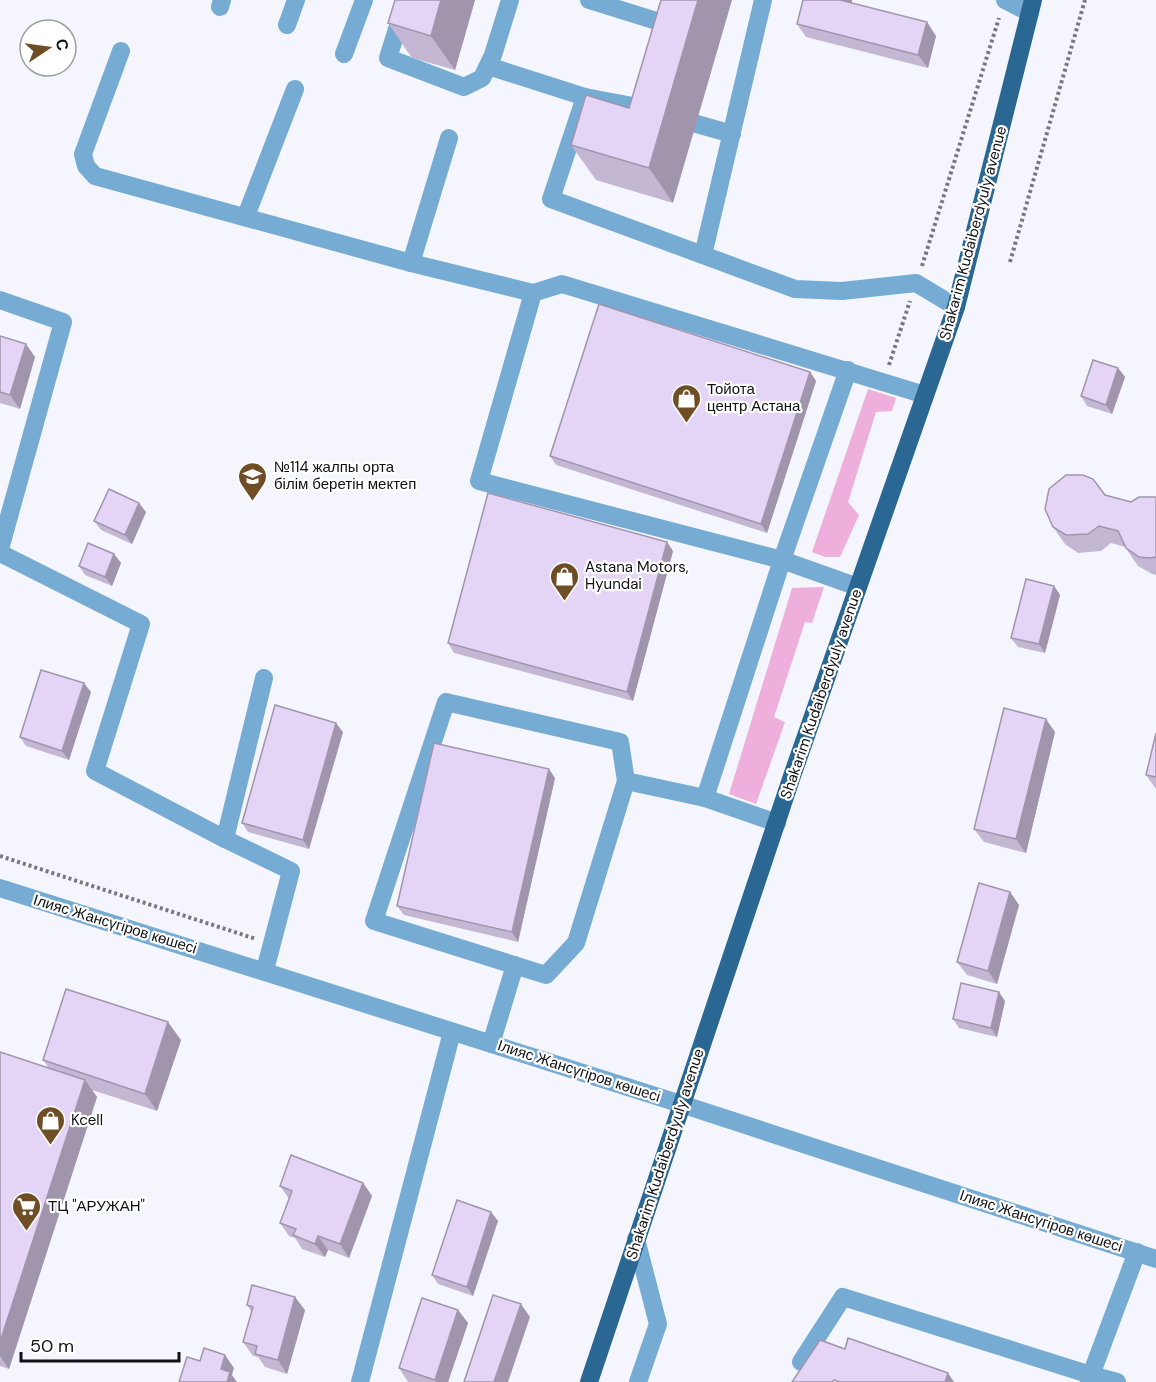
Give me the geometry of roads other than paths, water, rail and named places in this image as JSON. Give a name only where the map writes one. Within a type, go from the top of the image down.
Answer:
[{"type":"main road","name":"Shakarim Kudaiberdyuly avenue","points":[[590,1382],[681,1104],[956,307],[1031,7]]},
{"type":"street","points":[[287,25],[296,0]]},
{"type":"street","points":[[344,54],[364,0]]},
{"type":"street","points":[[406,0],[388,58],[465,87],[482,78],[510,0]]},
{"type":"street","points":[[590,0],[663,23],[654,55]]},
{"type":"street","points":[[703,255],[763,0]]},
{"type":"street","points":[[1003,6],[1031,7]]},
{"type":"street","points":[[121,51],[83,154],[86,166],[95,176],[411,263],[533,293],[562,284],[925,395]]},
{"type":"street","points":[[488,66],[585,97],[638,107],[732,134]]},
{"type":"street","points":[[638,107],[648,76]]},
{"type":"street","points":[[246,216],[295,89]]},
{"type":"street","points":[[585,97],[552,199],[795,289],[842,291],[916,283],[956,307]]},
{"type":"street","points":[[411,263],[449,138]]},
{"type":"street","points":[[533,293],[479,481],[782,560],[858,587]]},
{"type":"street","points":[[0,300],[63,322],[0,551],[141,624],[95,771],[291,871],[265,970]]},
{"type":"street","points":[[705,798],[782,560],[848,370]]},
{"type":"street","points":[[225,839],[264,678]]},
{"type":"street","points":[[446,702],[620,742],[626,781],[576,943],[546,975],[374,921],[446,702]]},
{"type":"street","points":[[626,781],[705,798],[777,823]]},
{"type":"street","name":"Ілияс Жансүгіров көшесі","points":[[0,888],[265,970],[1156,1259]]},
{"type":"street","points":[[491,1044],[515,965]]},
{"type":"street","points":[[360,1382],[452,1032]]},
{"type":"street","points":[[636,1239],[658,1324],[638,1382]]},
{"type":"street","points":[[1090,1378],[1137,1252]]},
{"type":"street","points":[[801,1362],[843,1297],[1090,1378],[1117,1382]]},
{"type":"place","name":"Тойота центр Астана","points":[[686,424]]},
{"type":"place","name":"№114 жалпы орта білім беретін мектеп","points":[[253,502]]},
{"type":"place","name":"Astana Motors, Hyundai","points":[[564,602]]},
{"type":"place","name":"Kcell","points":[[50,1146]]},
{"type":"place","name":"ТЦ \"АРУЖАН\"","points":[[27,1232]]}]
